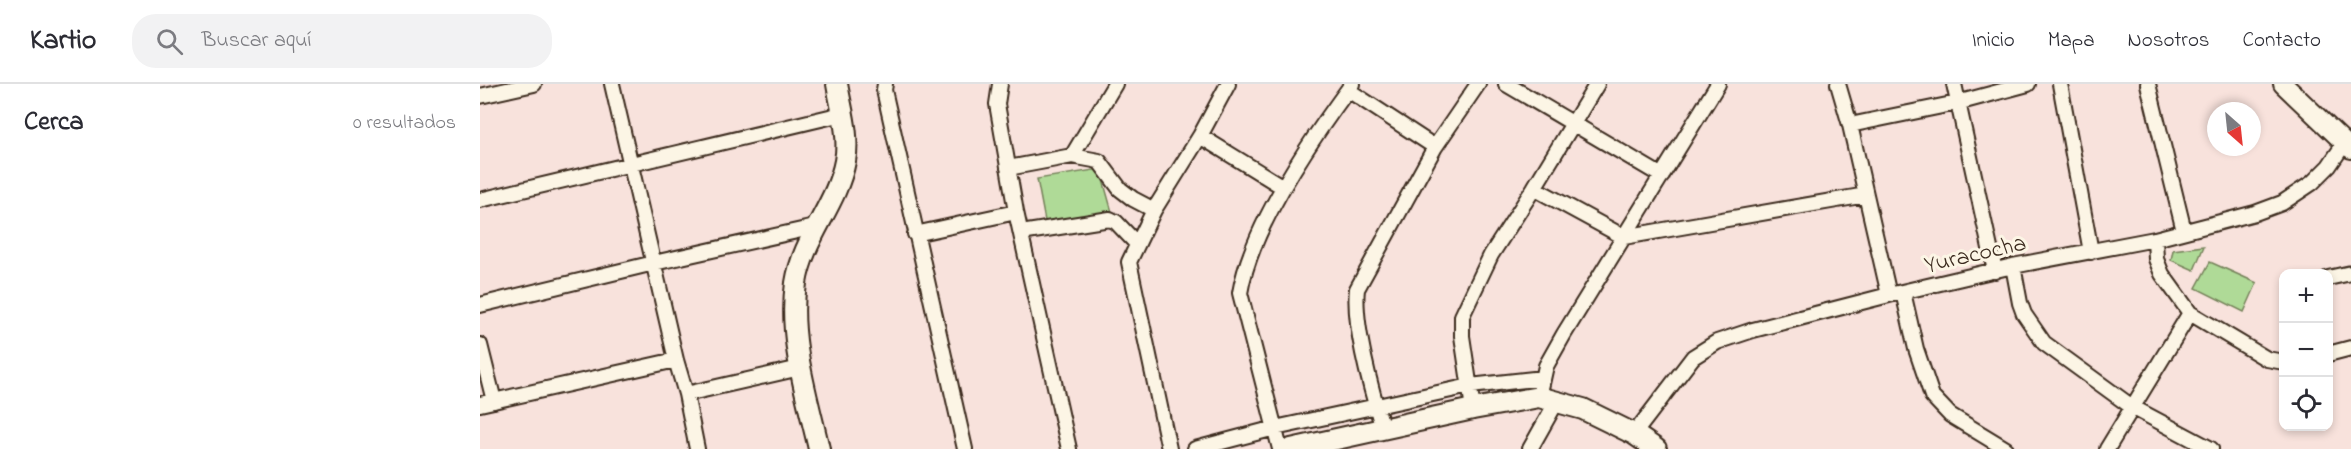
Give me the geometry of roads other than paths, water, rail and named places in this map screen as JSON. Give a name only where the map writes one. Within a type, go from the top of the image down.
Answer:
[{"type":"main road","points":[[819,449],[800,368],[795,332],[796,283],[815,227],[835,192],[846,159],[847,144],[837,84]]},
{"type":"main road","points":[[1291,449],[1546,392],[1634,434],[1656,449]]},
{"type":"street","points":[[480,96],[534,84]]},
{"type":"street","points":[[612,84],[697,449]]},
{"type":"street","points":[[885,84],[884,90],[915,234],[965,449]]},
{"type":"street","points":[[1000,84],[998,104],[1016,212],[1069,449]]},
{"type":"street","points":[[1072,156],[1115,84]]},
{"type":"street","points":[[1169,449],[1129,262],[1136,243],[1154,210],[1200,136],[1228,84]]},
{"type":"street","points":[[1383,429],[1355,306],[1357,289],[1435,147],[1478,84]]},
{"type":"street","points":[[1506,84],[1662,176]]},
{"type":"street","points":[[1473,409],[1462,336],[1462,316],[1491,255],[1597,84]]},
{"type":"street","points":[[1530,449],[1546,392],[1546,366],[1718,84]]},
{"type":"street","points":[[1838,84],[1866,195],[1896,294],[1932,396],[1950,415],[2006,449]]},
{"type":"street","points":[[1954,84],[1995,271]]},
{"type":"street","points":[[1850,125],[1957,103],[2028,84]]},
{"type":"street","points":[[2060,84],[2091,252]]},
{"type":"street","points":[[2148,84],[2184,231]]},
{"type":"street","points":[[2283,84],[2347,147]]},
{"type":"street","points":[[1280,449],[1240,293],[1243,273],[1250,254],[1283,187],[1350,87],[1435,147]]},
{"type":"street","points":[[480,200],[842,114]]},
{"type":"street","points":[[1200,136],[1283,187]]},
{"type":"street","name":"Yuracocha","points":[[1634,434],[1693,357],[1717,342],[1753,330],[1896,294],[2013,266],[2155,239],[2255,213],[2282,203],[2321,176],[2347,147]]},
{"type":"street","points":[[1008,168],[1072,156],[1099,161],[1120,189],[1154,210]]},
{"type":"street","points":[[1534,189],[1624,237],[1866,195]]},
{"type":"street","points":[[915,234],[1016,212]]},
{"type":"street","points":[[1021,233],[1110,219],[1116,222],[1136,243]]},
{"type":"street","points":[[480,305],[815,227]]},
{"type":"street","points":[[2155,239],[2156,259],[2162,274],[2190,313],[2267,359],[2279,361]]},
{"type":"street","points":[[2013,266],[2020,303],[2037,336],[2057,355],[2132,407],[2211,449]]},
{"type":"street","points":[[2333,277],[2351,273]]},
{"type":"street","points":[[2107,449],[2190,313]]},
{"type":"street","points":[[480,345],[494,401]]},
{"type":"street","points":[[2333,353],[2351,348]]},
{"type":"street","points":[[480,404],[676,360]]},
{"type":"street","points":[[686,394],[800,368]]},
{"type":"street","points":[[1195,449],[1275,428],[1470,386],[1546,392]]}]
